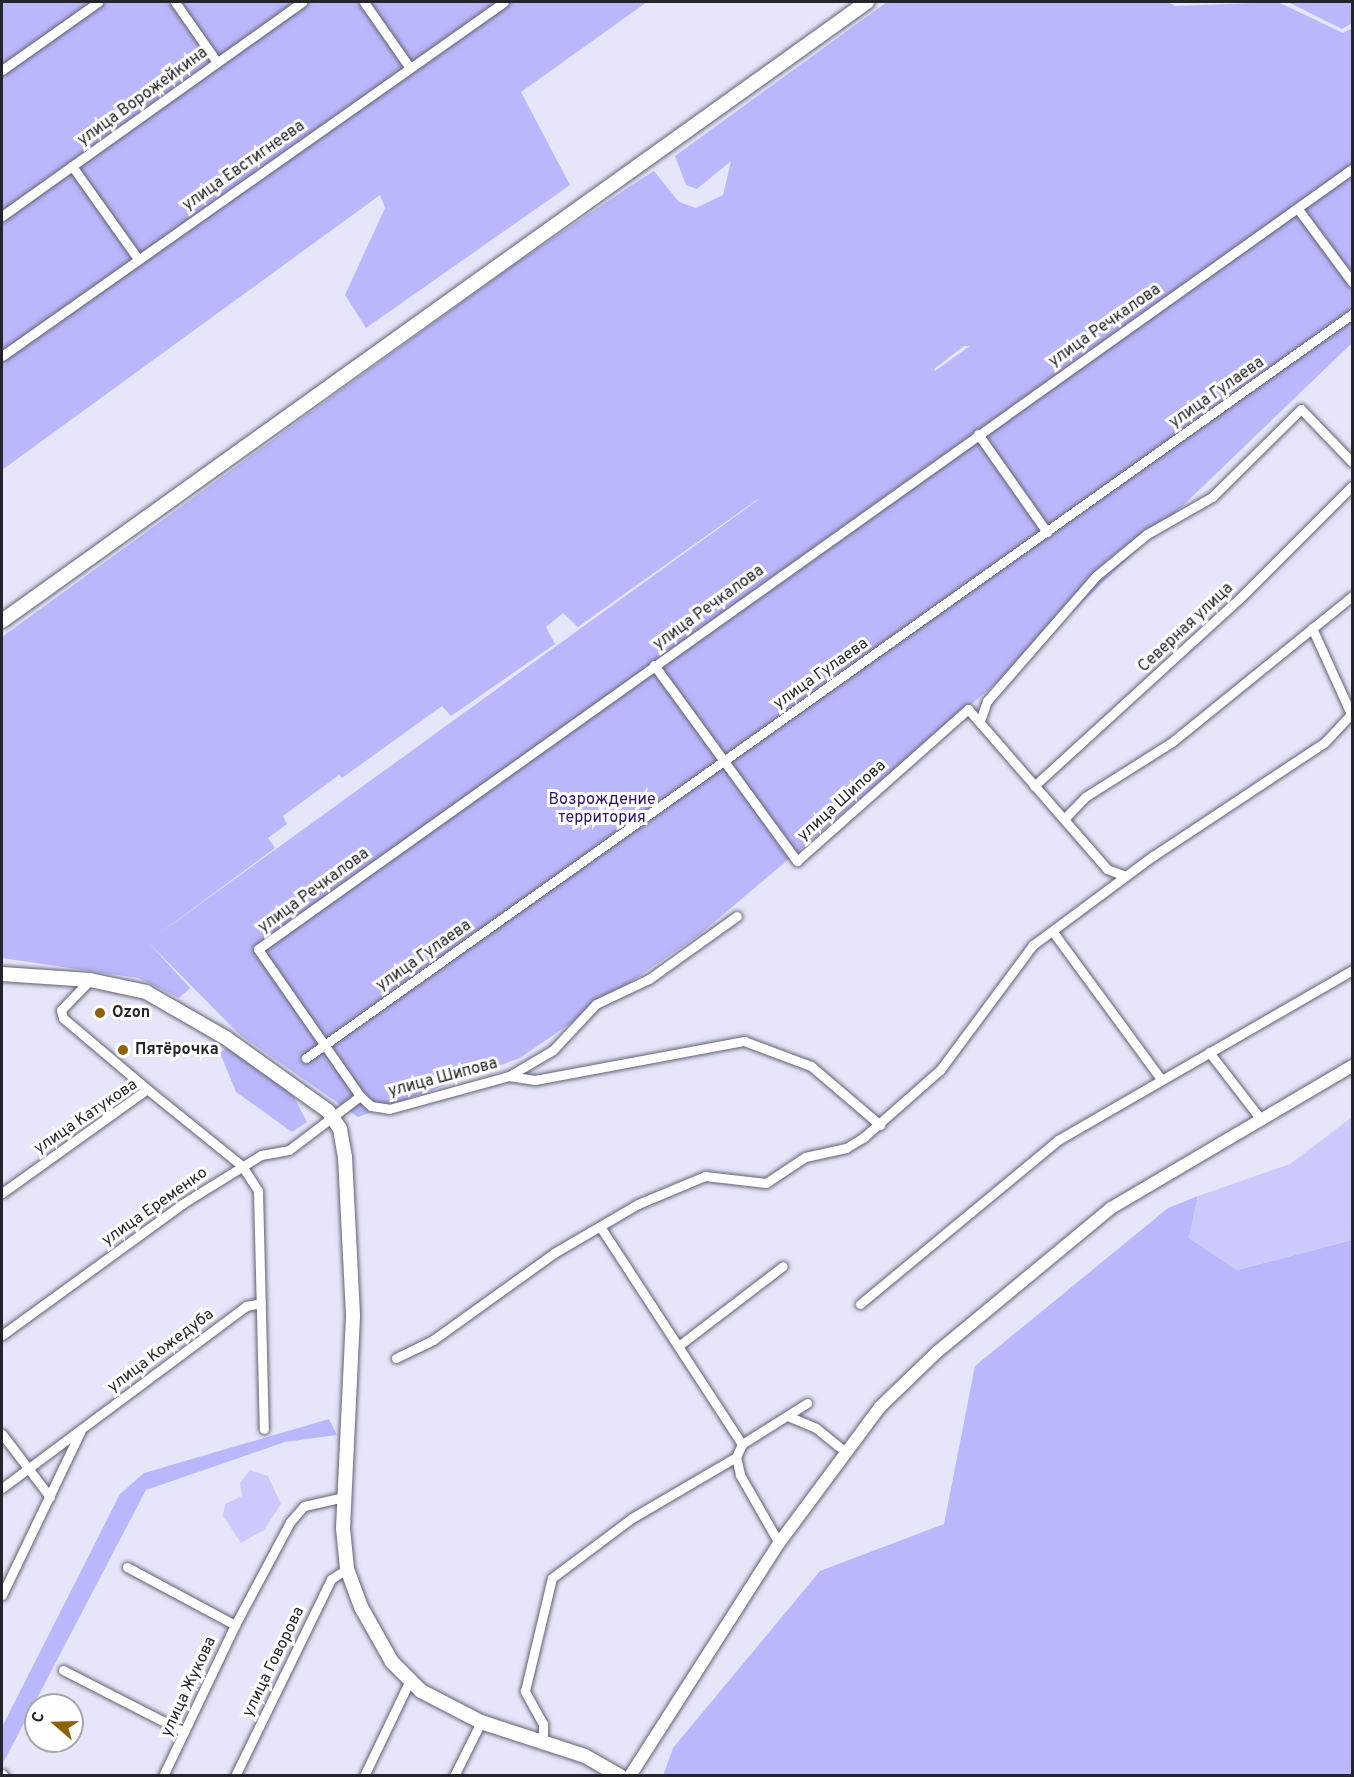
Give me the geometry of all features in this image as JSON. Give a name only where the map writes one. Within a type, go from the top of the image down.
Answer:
[{"type":"main road","points":[[2,621],[867,2]]},
{"type":"main road","points":[[2,974],[90,980],[128,986],[193,1018],[298,1086],[332,1116],[343,1140],[351,1266],[344,1497],[347,1569],[370,1627],[409,1682],[481,1722],[605,1764],[620,1776]]},
{"type":"street","points":[[2,70],[98,2]]},
{"type":"street","points":[[175,2],[217,62]]},
{"type":"street","name":"улица Ворожейкина","points":[[2,216],[302,2]]},
{"type":"street","points":[[364,2],[410,68]]},
{"type":"street","name":"улица Евстигнеева","points":[[2,357],[504,2]]},
{"type":"street","points":[[72,166],[138,259]]},
{"type":"street","name":"улица Речкалова","points":[[360,1096],[327,1044],[258,949],[1353,169]]},
{"type":"street","points":[[1298,209],[1353,282]]},
{"type":"street","name":"улица Гулаева","points":[[306,1058],[1353,314]]},
{"type":"street","points":[[1125,876],[1107,869],[981,721],[987,701],[1014,676],[1029,649],[1104,569],[1147,534],[1212,497],[1301,409],[1353,462]]},
{"type":"street","points":[[978,434],[1047,532]]},
{"type":"street","name":"Северная улица","points":[[1034,786],[1232,606],[1353,486]]},
{"type":"street","points":[[1064,819],[1085,797],[1172,742],[1353,596]]},
{"type":"street","points":[[396,1358],[433,1340],[554,1252],[602,1228],[614,1216],[705,1176],[766,1182],[805,1157],[846,1148],[879,1125],[940,1070],[1024,953],[1125,876],[1278,776],[1325,742],[1352,713],[1312,628]]},
{"type":"street","name":"улица Шипова","points":[[654,665],[797,861],[968,709],[981,721]]},
{"type":"street","name":"улица Шипова","points":[[360,1096],[371,1106],[389,1109],[509,1076],[553,1050],[596,1004],[649,979],[737,916]]},
{"type":"street","points":[[1053,932],[1161,1079]]},
{"type":"street","points":[[860,1304],[1058,1140],[1353,970]]},
{"type":"street","points":[[90,980],[62,1010],[63,1018],[147,1089]]},
{"type":"street","points":[[509,1076],[535,1080],[744,1041],[811,1066],[879,1125]]},
{"type":"street","points":[[1209,1052],[1259,1117]]},
{"type":"street","points":[[630,1776],[779,1543],[844,1451],[937,1352],[1053,1252],[1111,1208],[1259,1117],[1353,1066]]},
{"type":"street","name":"улица Катукова","points":[[2,1193],[147,1089],[242,1166]]},
{"type":"street","points":[[332,1116],[360,1096]]},
{"type":"street","name":"улица Еременко","points":[[2,1335],[242,1166],[289,1150],[332,1116]]},
{"type":"street","points":[[242,1166],[258,1191],[264,1429]]},
{"type":"street","points":[[602,1228],[681,1344],[742,1444]]},
{"type":"street","points":[[681,1344],[783,1266]]},
{"type":"street","name":"улица Кожедуба","points":[[2,1488],[246,1306],[261,1303]]},
{"type":"street","points":[[543,1743],[543,1724],[525,1691],[552,1578],[632,1518],[736,1457],[742,1444],[790,1417],[807,1403]]},
{"type":"street","points":[[790,1417],[816,1428],[844,1451]]},
{"type":"street","name":"улица Кожедуба","points":[[2,1595],[81,1430]]},
{"type":"street","points":[[2,1434],[50,1497]]},
{"type":"street","points":[[736,1457],[740,1475],[779,1543]]},
{"type":"street","points":[[235,1625],[290,1522],[304,1506],[344,1497]]},
{"type":"street","name":"улица Жукова","points":[[126,1567],[235,1625],[163,1776]]},
{"type":"street","name":"улица Говорова","points":[[235,1776],[331,1579],[347,1569]]},
{"type":"street","points":[[63,1670],[184,1732]]},
{"type":"street","points":[[364,1776],[409,1682]]},
{"type":"street","points":[[454,1776],[481,1722]]},
{"type":"green space","points":[[2,2],[647,2],[521,92],[570,185],[366,328],[345,295],[385,208],[380,195],[2,470]]},
{"type":"green space","name":"Возрождение территория","points":[[887,2],[1168,2],[1175,6],[1278,2],[1343,33],[1352,28],[1352,343],[1013,669],[699,935],[520,1058],[358,1117],[240,1035],[148,942],[190,988],[179,998],[138,978],[2,958],[2,637],[513,265],[654,171],[679,202],[696,208],[723,195],[731,161],[697,189],[686,185],[675,156]],"holes":[[[964,346],[970,346],[935,371],[934,369]],[[758,500],[149,941],[275,848],[268,838],[287,824],[283,816],[339,775],[342,778],[442,706],[451,716],[555,644],[546,627],[563,613],[578,627]]]},
{"type":"green space","points":[[1288,2],[1352,2],[1352,23],[1342,29]]},
{"type":"green space","points":[[226,1048],[275,1079],[294,1097],[307,1122],[292,1132],[236,1092],[220,1053]]},
{"type":"green space","points":[[1198,1196],[1189,1238],[1237,1270],[1352,1240],[1352,1775],[663,1776],[673,1748],[820,1571],[944,1524],[975,1366],[1168,1208]]},
{"type":"green space","points":[[329,1419],[337,1435],[285,1442],[146,1490],[40,1693],[24,1693],[24,1723],[2,1765],[2,1727],[120,1494],[144,1473]]},
{"type":"water","points":[[1352,1117],[1352,1240],[1237,1270],[1189,1238],[1198,1196],[1290,1164]]},
{"type":"water","points":[[250,1470],[268,1476],[281,1504],[264,1530],[241,1543],[223,1516],[225,1504],[242,1496],[240,1483]]},
{"type":"place","name":"Ozon","points":[[100,1013]]},
{"type":"place","name":"Пятёрочка","points":[[123,1050]]}]
